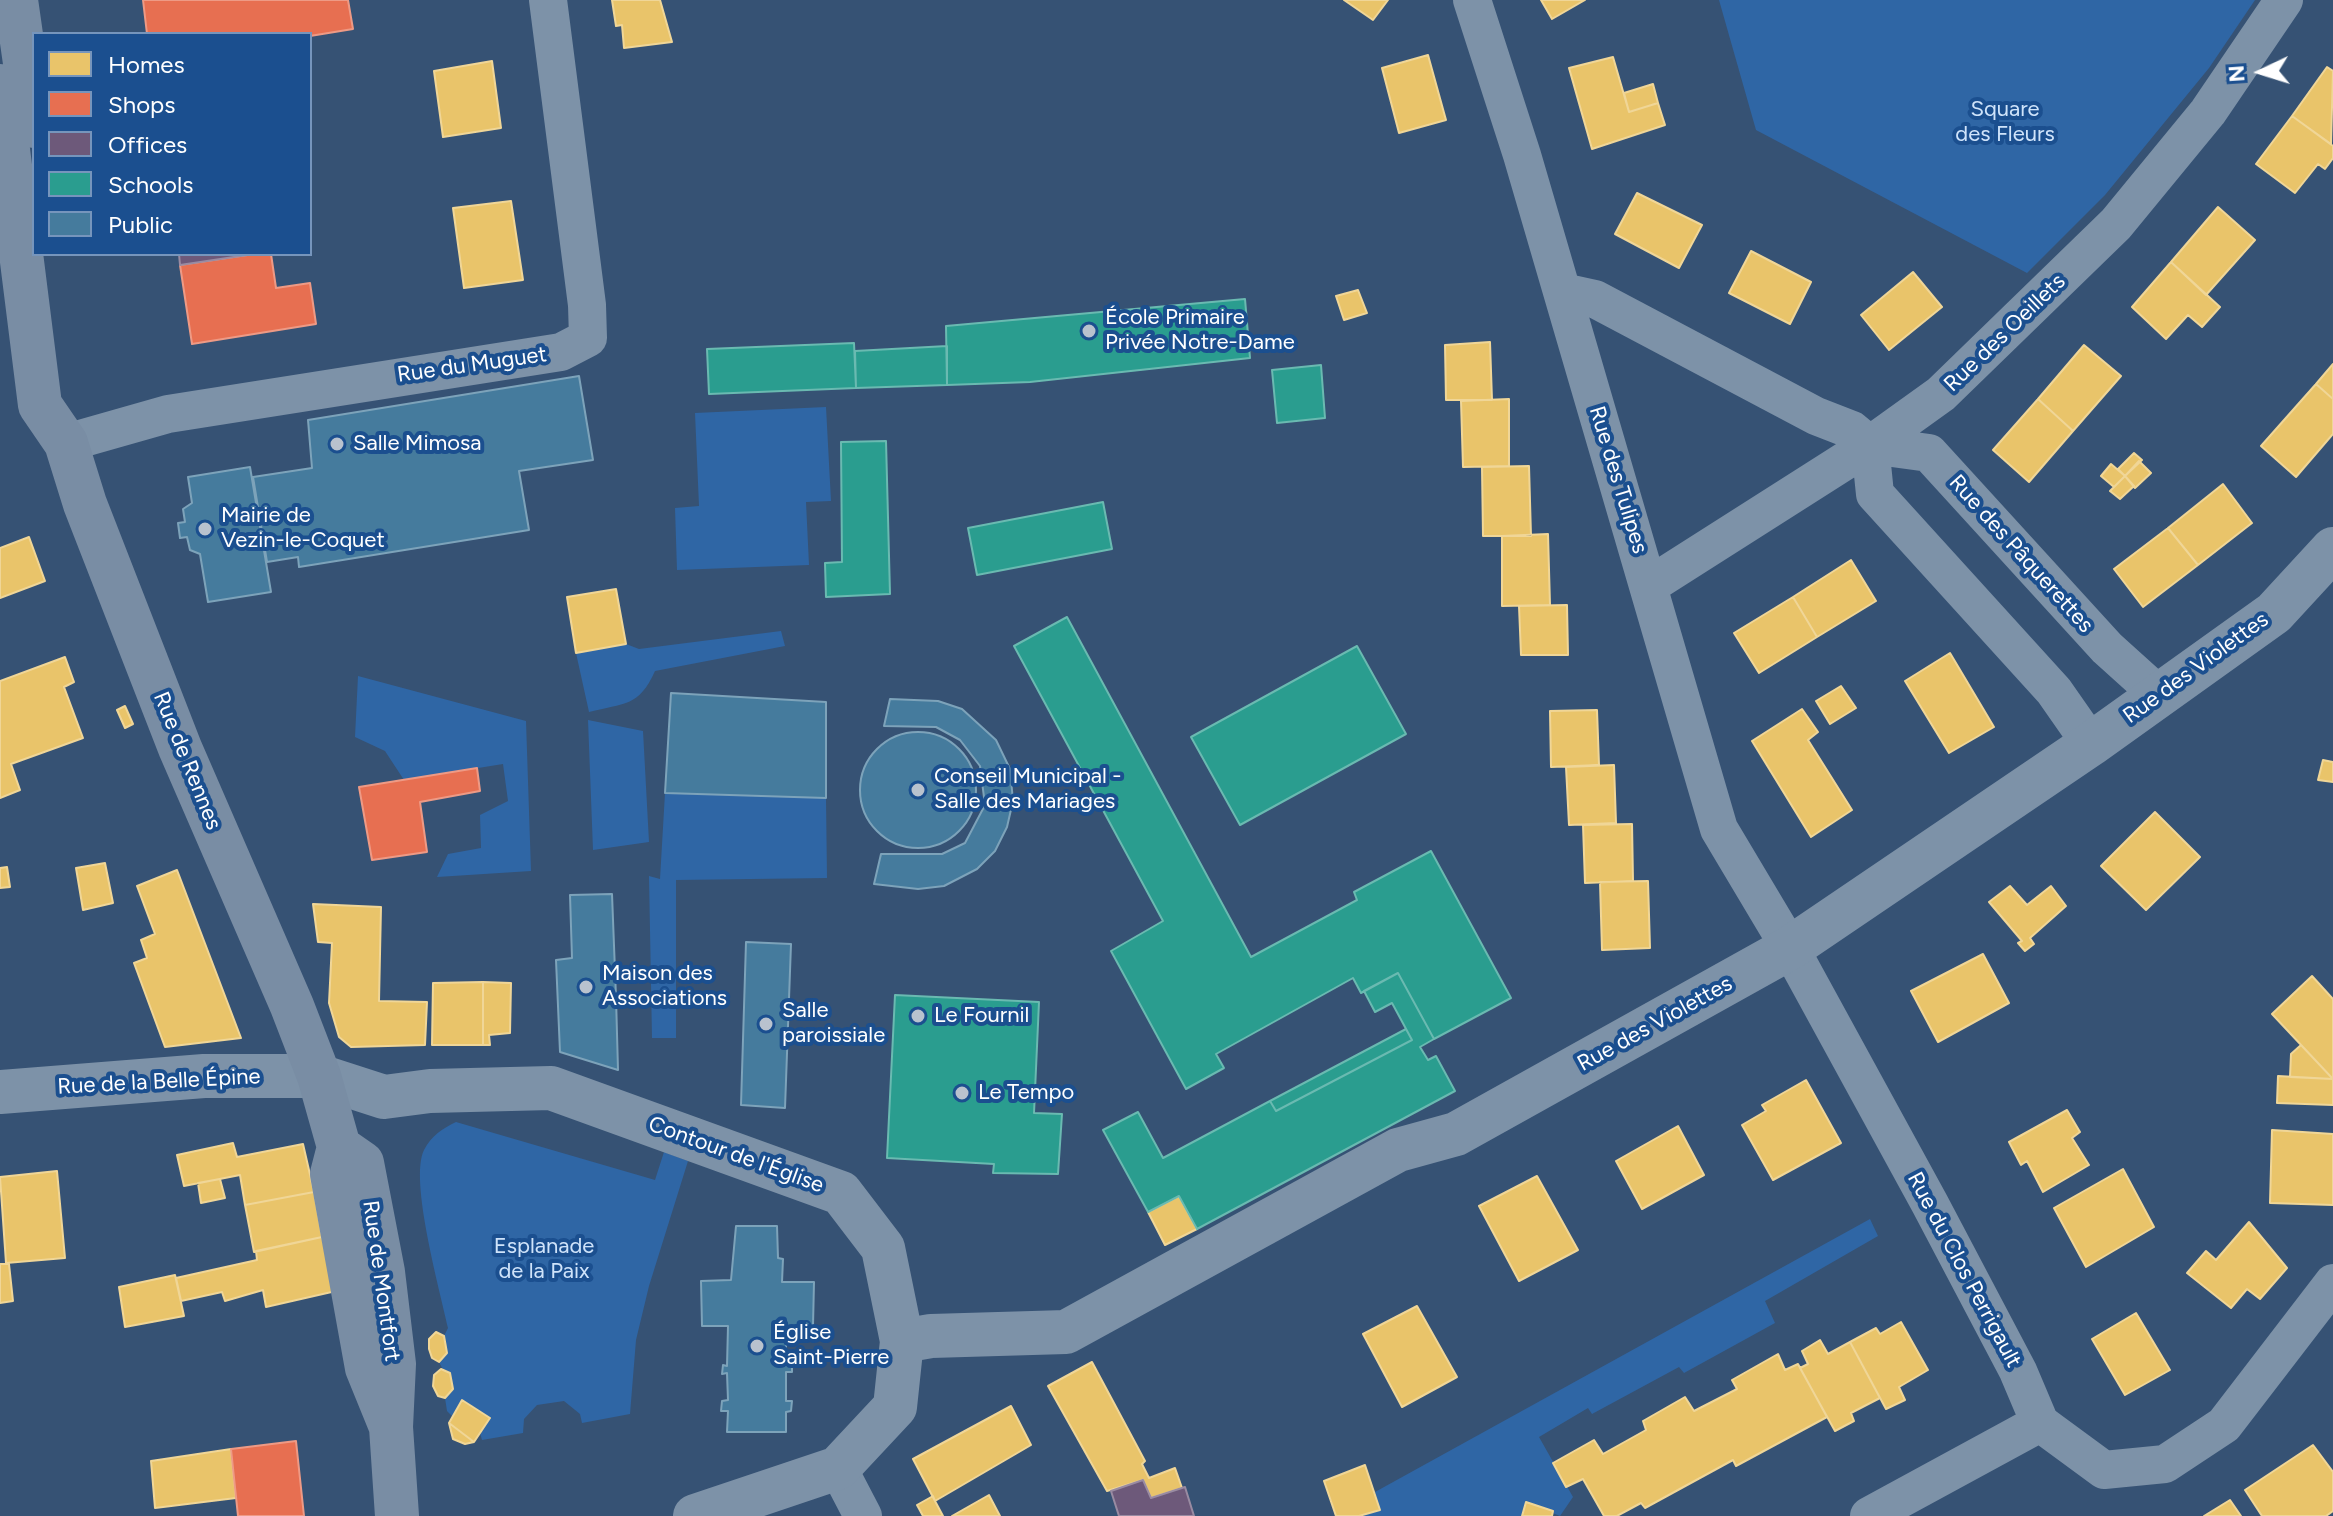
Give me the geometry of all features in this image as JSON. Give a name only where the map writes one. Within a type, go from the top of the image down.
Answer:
[{"type":"main road","points":[[16,0],[32,112]]},
{"type":"main road","name":"Rue de Rennes","points":[[0,86],[40,405],[66,443],[85,504],[180,748],[292,1006],[319,1076]]},
{"type":"main road","name":"Rue de Rennes","points":[[48,256],[69,403],[66,443]]},
{"type":"main road","name":"Rue de Montfort","points":[[319,1076],[339,1147],[362,1163],[378,1244],[394,1364],[391,1427],[397,1516]]},
{"type":"street","name":"Rue du Muguet","points":[[66,443],[168,414],[561,352],[588,338],[587,305],[548,0]]},
{"type":"street","name":"Rue des Tulipes","points":[[1472,0],[1563,292],[1719,829],[1790,948]]},
{"type":"street","name":"Rue des Oeillets","points":[[1650,585],[1870,445],[1941,394],[2116,224],[2208,112],[2284,0]]},
{"type":"street","name":"Rue des Pâquerettes","points":[[1563,292],[1595,299],[1816,416],[1852,430],[1870,445],[1929,453],[2107,648],[2158,694]]},
{"type":"street","points":[[1870,445],[1875,494],[2054,691],[2091,744]]},
{"type":"street","name":"Rue des Violettes","points":[[902,1341],[931,1336],[1066,1332],[1398,1150],[1470,1126],[1790,948],[2091,744],[2274,613],[2333,549]]},
{"type":"street","name":"Rue du Clos Perrigault","points":[[1790,948],[2018,1371],[2040,1423]]},
{"type":"street","name":"Rue de la Belle Épine","points":[[0,1092],[187,1076],[319,1076]]},
{"type":"street","name":"Contour de l'Église","points":[[319,1076],[384,1097],[430,1091],[551,1088],[841,1193],[883,1248],[902,1341],[895,1407],[838,1468],[695,1516]]},
{"type":"street","points":[[1869,1516],[2040,1423],[2104,1470],[2165,1464],[2224,1425],[2333,1283]]},
{"type":"street","points":[[838,1468],[863,1516]]},
{"type":"green space","name":"Square des Fleurs","points":[[1719,0],[2255,0],[2209,68],[2105,195],[2027,273],[1756,130]]},
{"type":"green space","points":[[826,407],[831,501],[806,502],[809,565],[677,570],[675,508],[699,506],[695,413]]},
{"type":"green space","points":[[781,631],[785,646],[655,671],[643,691],[629,702],[589,712],[576,653],[626,644],[639,649]]},
{"type":"green space","points":[[358,676],[526,721],[531,871],[437,877],[448,854],[481,848],[480,815],[508,801],[503,764],[404,780],[385,751],[355,737]]},
{"type":"green space","points":[[588,720],[643,731],[649,842],[593,850]]},
{"type":"green space","points":[[665,793],[826,798],[827,878],[676,880],[676,1038],[652,1038],[649,876],[660,879]]},
{"type":"green space","name":"Esplanade de la Paix","points":[[456,1122],[655,1180],[664,1152],[688,1161],[649,1286],[636,1340],[630,1414],[582,1423],[580,1414],[564,1401],[537,1405],[524,1419],[523,1433],[482,1440],[480,1433],[490,1418],[463,1400],[453,1417],[447,1411],[445,1398],[453,1389],[439,1362],[447,1353],[444,1336],[448,1328],[423,1209],[420,1165],[430,1140]]},
{"type":"green space","points":[[1870,1219],[1878,1236],[1765,1301],[1775,1323],[1684,1373],[1679,1367],[1592,1414],[1588,1408],[1539,1437],[1573,1497],[1560,1516],[1526,1502],[1522,1516],[1359,1516],[1380,1510],[1375,1492]]},
{"type":"building: Homes","points":[[612,0],[660,0],[672,42],[624,48],[622,25],[616,26]]},
{"type":"building: Homes","points":[[1344,0],[1388,0],[1373,20]]},
{"type":"building: Homes","points":[[1541,0],[1585,0],[1552,19]]},
{"type":"building: Homes","points":[[1428,55],[1446,120],[1399,133],[1382,68]]},
{"type":"building: Homes","points":[[1613,57],[1629,112],[1658,103],[1665,125],[1592,149],[1569,68]]},
{"type":"building: Homes","points":[[492,61],[501,128],[443,137],[434,71]]},
{"type":"building: Homes","points":[[2327,67],[2333,71],[2331,144],[2292,116]]},
{"type":"building: Homes","points":[[1653,84],[1658,103],[1629,112],[1624,93]]},
{"type":"building: Homes","points":[[2292,116],[2333,146],[2333,158],[2325,169],[2318,164],[2295,193],[2256,164]]},
{"type":"building: Homes","points":[[1637,193],[1702,225],[1679,268],[1615,234]]},
{"type":"building: Homes","points":[[511,201],[523,280],[464,288],[453,208]]},
{"type":"building: Homes","points":[[2218,207],[2255,240],[2206,295],[2171,262]]},
{"type":"building: Homes","points":[[1751,251],[1811,282],[1790,324],[1729,293]]},
{"type":"building: Homes","points":[[2171,262],[2220,307],[2202,327],[2188,315],[2166,339],[2132,307]]},
{"type":"building: Homes","points":[[1913,272],[1942,307],[1889,350],[1861,315]]},
{"type":"building: Homes","points":[[1358,290],[1367,313],[1344,320],[1336,296]]},
{"type":"building: Homes","points":[[1490,342],[1492,400],[1446,400],[1445,345]]},
{"type":"building: Homes","points":[[2084,345],[2121,376],[2073,431],[2038,399]]},
{"type":"building: Homes","points":[[2333,364],[2333,399],[2316,384]]},
{"type":"building: Homes","points":[[2316,384],[2333,399],[2333,434],[2296,477],[2261,446]]},
{"type":"building: Homes","points":[[1509,399],[1509,466],[1463,467],[1461,401]]},
{"type":"building: Homes","points":[[2038,399],[2073,431],[2029,482],[1993,450]]},
{"type":"building: Homes","points":[[2134,453],[2142,460],[2125,476],[2118,469]]},
{"type":"building: Homes","points":[[2139,461],[2151,473],[2135,488],[2125,476]]},
{"type":"building: Homes","points":[[2111,464],[2125,476],[2114,487],[2101,476]]},
{"type":"building: Homes","points":[[1529,466],[1531,536],[1483,536],[1482,467]]},
{"type":"building: Homes","points":[[2125,476],[2134,486],[2120,499],[2110,491]]},
{"type":"building: Homes","points":[[2223,484],[2252,523],[2198,565],[2168,528]]},
{"type":"building: Homes","points":[[2168,528],[2198,565],[2143,607],[2114,569]]},
{"type":"building: Homes","points":[[1548,534],[1550,605],[1502,606],[1502,536]]},
{"type":"building: Homes","points":[[29,537],[45,581],[0,598],[0,548]]},
{"type":"building: Homes","points":[[1851,560],[1876,601],[1817,637],[1793,597]]},
{"type":"building: Homes","points":[[616,589],[626,644],[576,653],[567,597]]},
{"type":"building: Homes","points":[[1793,597],[1817,637],[1759,673],[1734,633]]},
{"type":"building: Homes","points":[[1567,605],[1568,655],[1521,655],[1519,606]]},
{"type":"building: Homes","points":[[1950,653],[1994,727],[1949,753],[1905,681]]},
{"type":"building: Homes","points":[[65,657],[74,682],[64,687],[83,738],[11,764],[20,790],[0,798],[0,681]]},
{"type":"building: Homes","points":[[1841,686],[1856,708],[1830,724],[1816,701]]},
{"type":"building: Homes","points":[[125,706],[133,724],[125,728],[117,710]]},
{"type":"building: Homes","points":[[1802,709],[1818,732],[1808,740],[1852,810],[1811,837],[1752,741]]},
{"type":"building: Homes","points":[[1597,710],[1599,765],[1551,767],[1550,711]]},
{"type":"building: Homes","points":[[2323,760],[2333,762],[2333,782],[2318,780]]},
{"type":"building: Homes","points":[[1614,765],[1616,823],[1569,825],[1566,767]]},
{"type":"building: Homes","points":[[2155,812],[2200,857],[2146,910],[2101,866]]},
{"type":"building: Homes","points":[[1632,824],[1633,881],[1585,883],[1583,825]]},
{"type":"building: Homes","points":[[105,863],[113,903],[83,910],[76,868]]},
{"type":"building: Homes","points":[[7,867],[10,887],[0,888],[0,868]]},
{"type":"building: Homes","points":[[177,870],[241,1038],[165,1047],[134,963],[147,958],[141,940],[155,934],[137,886]]},
{"type":"building: Homes","points":[[1648,881],[1650,948],[1602,950],[1600,882]]},
{"type":"building: Homes","points":[[2010,886],[2027,905],[2051,886],[2066,906],[2030,938],[2034,944],[2025,951],[2018,943],[2022,941],[1989,902]]},
{"type":"building: Homes","points":[[313,904],[381,907],[379,1001],[427,1002],[425,1045],[351,1047],[339,1037],[329,1003],[332,943],[318,942]]},
{"type":"building: Homes","points":[[1983,954],[2009,1003],[1938,1042],[1911,991]]},
{"type":"building: Homes","points":[[2312,976],[2333,999],[2333,1079],[2272,1014]]},
{"type":"building: Homes","points":[[483,982],[483,1045],[432,1045],[433,983]]},
{"type":"building: Homes","points":[[483,982],[511,983],[510,1033],[489,1035],[490,1045],[483,1045]]},
{"type":"building: Homes","points":[[2301,1045],[2333,1079],[2290,1077],[2291,1054]]},
{"type":"building: Homes","points":[[2278,1076],[2333,1079],[2333,1105],[2277,1103]]},
{"type":"building: Homes","points":[[1806,1080],[1841,1143],[1773,1180],[1742,1125],[1766,1111],[1762,1105]]},
{"type":"building: Homes","points":[[2067,1110],[2080,1132],[2072,1138],[2089,1165],[2043,1192],[2027,1161],[2021,1165],[2009,1142]]},
{"type":"building: Homes","points":[[1678,1126],[1704,1175],[1642,1209],[1616,1161]]},
{"type":"building: Homes","points":[[2272,1130],[2333,1134],[2333,1205],[2270,1203]]},
{"type":"building: Homes","points":[[233,1143],[237,1157],[303,1144],[314,1192],[245,1205],[240,1175],[184,1186],[177,1155]]},
{"type":"building: Homes","points":[[2123,1169],[2154,1227],[2086,1267],[2054,1208]]},
{"type":"building: Homes","points":[[57,1171],[65,1258],[6,1263],[0,1177]]},
{"type":"building: Homes","points":[[1537,1176],[1578,1250],[1519,1281],[1479,1206]]},
{"type":"building: Homes","points":[[220,1179],[225,1198],[201,1203],[198,1183]]},
{"type":"building: Homes","points":[[314,1192],[322,1237],[254,1252],[245,1205]]},
{"type":"building: Homes","points":[[1179,1196],[1197,1229],[1165,1245],[1148,1212]]},
{"type":"building: Homes","points":[[2249,1222],[2287,1268],[2260,1299],[2247,1289],[2231,1308],[2187,1273],[2206,1251],[2216,1260]]},
{"type":"building: Homes","points":[[322,1237],[336,1291],[266,1307],[263,1290],[225,1301],[222,1292],[181,1301],[176,1278],[257,1260],[256,1251]]},
{"type":"building: Homes","points":[[0,1264],[9,1264],[13,1301],[0,1303]]},
{"type":"building: Homes","points":[[175,1275],[184,1316],[125,1327],[119,1287]]},
{"type":"building: Homes","points":[[1417,1306],[1457,1377],[1402,1407],[1363,1334]]},
{"type":"building: Homes","points":[[2136,1313],[2170,1370],[2125,1395],[2092,1339]]},
{"type":"building: Homes","points":[[1901,1322],[1928,1370],[1899,1387],[1905,1400],[1886,1409],[1850,1342],[1876,1328],[1880,1334]]},
{"type":"building: Homes","points":[[436,1332],[444,1336],[447,1353],[439,1362],[432,1358],[429,1349],[429,1339]]},
{"type":"building: Homes","points":[[1820,1340],[1828,1354],[1850,1342],[1880,1398],[1851,1413],[1854,1421],[1835,1431],[1800,1368],[1808,1364],[1802,1351]]},
{"type":"building: Homes","points":[[1778,1354],[1785,1370],[1798,1364],[1827,1417],[1736,1466],[1733,1460],[1645,1508],[1641,1503],[1617,1516],[1604,1516],[1583,1479],[1566,1487],[1553,1463],[1594,1440],[1603,1454],[1646,1430],[1643,1421],[1685,1397],[1694,1411],[1737,1389],[1732,1380]]},
{"type":"building: Homes","points":[[1092,1362],[1145,1461],[1142,1464],[1149,1478],[1175,1468],[1182,1488],[1151,1498],[1143,1480],[1107,1491],[1048,1386]]},
{"type":"building: Homes","points":[[441,1369],[450,1373],[453,1389],[445,1398],[438,1396],[433,1386],[434,1375]]},
{"type":"building: Homes","points":[[462,1400],[490,1418],[474,1442],[449,1423]]},
{"type":"building: Homes","points":[[1011,1406],[1031,1445],[935,1501],[913,1459]]},
{"type":"building: Homes","points":[[449,1423],[474,1442],[465,1444],[453,1439]]},
{"type":"building: Homes","points":[[2313,1445],[2333,1472],[2333,1511],[2326,1516],[2262,1516],[2245,1490]]},
{"type":"building: Homes","points":[[231,1449],[236,1498],[155,1508],[151,1461]]},
{"type":"building: Homes","points":[[1365,1465],[1380,1510],[1359,1516],[1336,1516],[1324,1481]]},
{"type":"building: Homes","points":[[989,1495],[1000,1516],[952,1516]]},
{"type":"building: Homes","points":[[933,1496],[943,1516],[923,1516],[917,1505]]},
{"type":"building: Homes","points":[[2230,1500],[2241,1516],[2204,1516]]},
{"type":"building: Homes","points":[[1526,1502],[1553,1511],[1552,1516],[1522,1516]]},
{"type":"building: Shops","points":[[143,0],[348,0],[353,29],[312,36],[312,32],[147,32]]},
{"type":"building: Shops","points":[[241,256],[271,256],[276,288],[310,283],[316,324],[192,344],[180,265]]},
{"type":"building: Shops","points":[[477,768],[480,791],[420,802],[427,852],[372,860],[359,787]]},
{"type":"building: Shops","points":[[296,1441],[304,1516],[238,1516],[231,1449]]},
{"type":"building: Offices","points":[[179,256],[241,256],[180,265]]},
{"type":"building: Offices","points":[[1143,1480],[1151,1498],[1185,1487],[1194,1516],[1119,1516],[1111,1491]]},
{"type":"building: Schools","points":[[1245,299],[1250,358],[1030,382],[947,385],[946,326]]},
{"type":"building: Schools","points":[[854,343],[856,388],[709,394],[707,349]]},
{"type":"building: Schools","points":[[947,346],[947,385],[856,388],[855,351]]},
{"type":"building: Schools","points":[[1321,365],[1325,418],[1277,423],[1272,370]]},
{"type":"building: Schools","points":[[886,441],[890,594],[826,597],[825,563],[842,562],[841,442]]},
{"type":"building: Schools","points":[[1103,502],[1112,549],[977,575],[968,528]]},
{"type":"building: Schools","points":[[1067,617],[1251,957],[1357,900],[1354,892],[1431,851],[1511,998],[1434,1039],[1398,973],[1361,993],[1353,978],[1216,1054],[1224,1068],[1186,1089],[1111,951],[1163,921],[1014,646]]},
{"type":"building: Schools","points":[[1357,646],[1406,734],[1240,825],[1191,737]]},
{"type":"building: Schools","points":[[1398,973],[1434,1039],[1420,1047],[1428,1060],[1436,1056],[1455,1091],[1197,1229],[1179,1196],[1148,1212],[1103,1130],[1138,1112],[1163,1158],[1270,1101],[1276,1111],[1412,1040],[1392,1003],[1375,1012],[1364,991]]},
{"type":"building: Schools","name":"Le Tempo","points":[[895,995],[1039,1002],[1034,1113],[1062,1114],[1058,1174],[993,1173],[994,1164],[887,1158]]},
{"type":"building: Schools","points":[[1406,1029],[1412,1040],[1276,1111],[1270,1101]]},
{"type":"building: Public","points":[[579,376],[593,460],[519,471],[529,530],[299,567],[298,557],[267,562],[253,477],[312,468],[308,420]]},
{"type":"building: Public","points":[[250,467],[271,592],[208,602],[200,554],[190,550],[187,537],[180,538],[178,523],[185,522],[183,509],[192,503],[188,477]]},
{"type":"building: Public","points":[[671,693],[826,702],[826,798],[665,793]]},
{"type":"building: Public","points":[[890,699],[938,701],[962,709],[996,740],[1010,769],[1013,801],[1007,827],[995,851],[977,869],[944,886],[918,889],[874,884],[881,854],[942,854],[965,843],[985,805],[980,766],[960,740],[936,727],[884,726]]},
{"type":"building: Public","points":[[918,732],[940,736],[959,749],[972,768],[976,790],[972,812],[959,831],[940,844],[918,848],[896,844],[877,831],[864,812],[860,790],[864,768],[877,749],[896,736]]},
{"type":"building: Public","name":"Maison des Associations","points":[[612,894],[618,1070],[560,1052],[556,960],[572,958],[570,895]]},
{"type":"building: Public","name":"Salle paroissiale","points":[[746,942],[791,944],[785,1108],[741,1105]]},
{"type":"building: Public","name":"Église Saint-Pierre","points":[[736,1226],[777,1226],[778,1258],[783,1259],[782,1282],[814,1282],[813,1326],[786,1327],[786,1366],[792,1366],[792,1372],[786,1372],[786,1401],[792,1401],[791,1411],[786,1412],[786,1432],[727,1432],[728,1411],[721,1411],[722,1401],[728,1400],[727,1373],[722,1374],[723,1365],[727,1366],[728,1326],[702,1326],[701,1281],[731,1280]]},
{"type":"place","name":"École Primaire Privée Notre-Dame","points":[[1089,331]]},
{"type":"place","name":"Salle Mimosa","points":[[337,444]]},
{"type":"place","name":"Mairie de Vezin-le-Coquet","points":[[205,529]]},
{"type":"place","name":"Conseil Municipal - Salle des Mariages","points":[[918,790]]},
{"type":"place","name":"Maison des Associations","points":[[586,987]]},
{"type":"place","name":"Le Fournil","points":[[918,1016]]},
{"type":"place","name":"Salle paroissiale","points":[[766,1024]]},
{"type":"place","name":"Le Tempo","points":[[962,1093]]},
{"type":"place","name":"Église Saint-Pierre","points":[[757,1346]]}]
